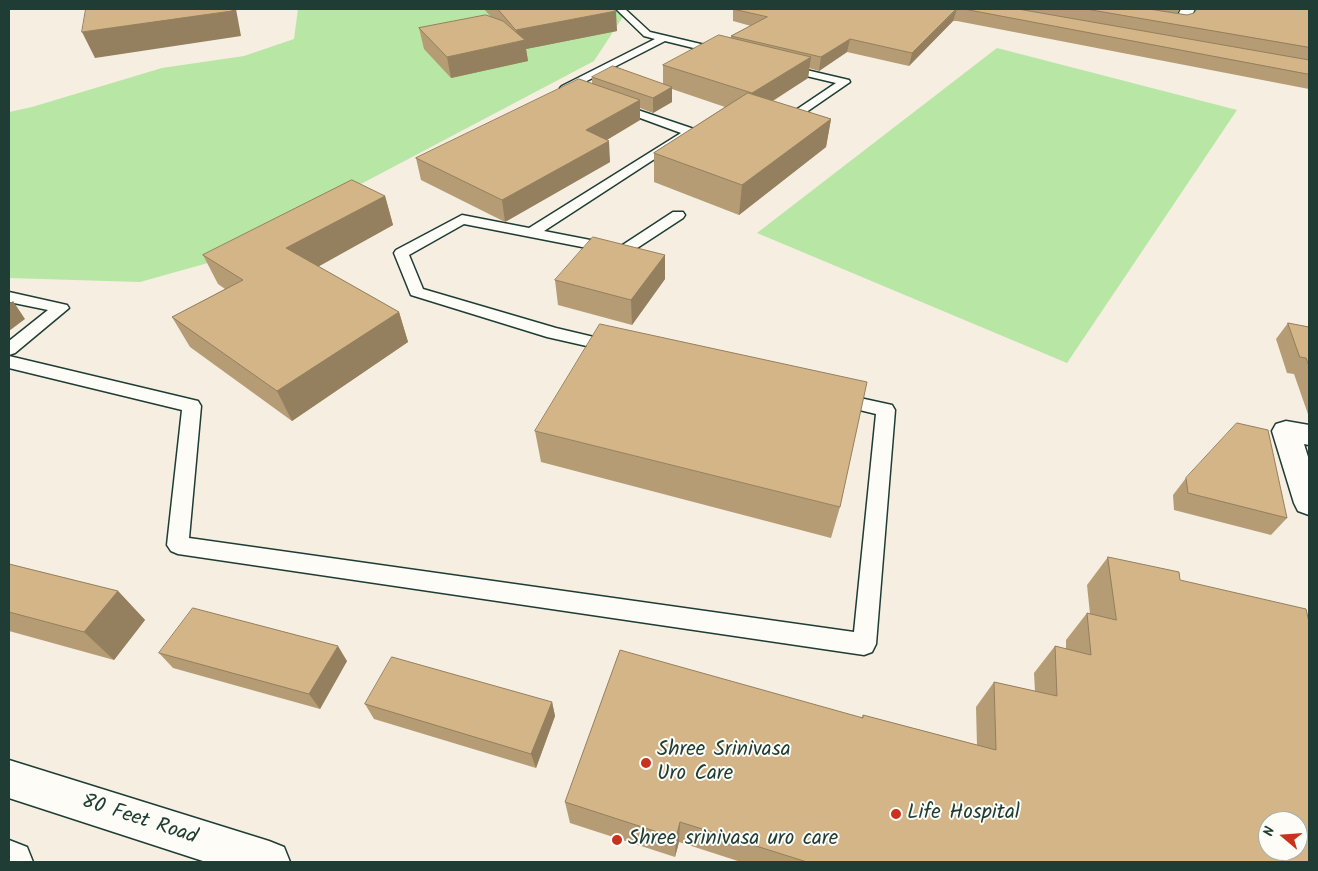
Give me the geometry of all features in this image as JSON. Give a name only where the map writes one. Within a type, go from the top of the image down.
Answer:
[{"type":"street","points":[[1107,9],[1182,22],[1188,9]]},
{"type":"street","points":[[1298,433],[1309,503]]},
{"type":"street","name":"80 Feet Road","points":[[9,779],[269,862]]},
{"type":"lane","points":[[620,9],[647,34],[731,54]]},
{"type":"lane","points":[[584,94],[566,88],[664,38]]},
{"type":"lane","points":[[779,66],[845,82],[785,122]]},
{"type":"lane","points":[[531,233],[690,132],[602,101]]},
{"type":"lane","points":[[629,351],[553,333],[416,292],[401,253],[462,219],[623,251],[678,216]]},
{"type":"lane","points":[[9,297],[61,308],[9,349]]},
{"type":"lane","points":[[9,362],[192,406],[178,545],[864,644],[886,410],[819,395]]},
{"type":"green space","points":[[298,9],[628,9],[594,61],[215,261],[140,282],[9,278],[9,112],[32,107],[162,68],[244,56],[294,39]]},
{"type":"green space","points":[[997,48],[1237,110],[1067,363],[757,233]]},
{"type":"building","points":[[86,9],[232,9],[232,11],[82,32]]},
{"type":"building","points":[[498,9],[613,9],[616,11],[516,30]]},
{"type":"building","points":[[733,9],[956,9],[912,53],[850,39],[821,57],[731,36],[767,17]]},
{"type":"building","points":[[964,9],[1018,9],[1309,60],[1309,74]]},
{"type":"building","points":[[1086,9],[1149,9],[1187,15],[1194,13],[1197,9],[1309,9],[1309,47]]},
{"type":"building","points":[[486,15],[503,21],[525,40],[447,57],[419,28]]},
{"type":"building","points":[[719,35],[811,57],[752,93],[663,65]]},
{"type":"building","points":[[613,66],[672,87],[653,98],[592,77]]},
{"type":"building","points":[[579,79],[640,100],[586,130],[609,141],[502,200],[416,158]]},
{"type":"building","points":[[748,93],[831,119],[742,185],[654,153]]},
{"type":"building","points":[[352,180],[385,196],[286,248],[399,312],[277,391],[172,317],[243,280],[203,255]]},
{"type":"building","points":[[593,237],[665,255],[631,300],[555,280]]},
{"type":"building","points":[[1288,323],[1309,327],[1309,366],[1306,358],[1300,357]]},
{"type":"building","points":[[600,324],[867,382],[840,507],[535,431]]},
{"type":"building","points":[[1237,423],[1268,430],[1287,518],[1188,493],[1186,478]]},
{"type":"building","points":[[1108,557],[1179,572],[1180,580],[1306,609],[1309,622],[1309,862],[807,862],[680,822],[676,838],[565,802],[620,650],[863,718],[863,715],[996,750],[994,682],[1057,696],[1055,646],[1091,655],[1087,613],[1116,620]]},
{"type":"building","points":[[9,564],[118,591],[84,632],[9,612]]},
{"type":"building","points":[[193,608],[338,646],[309,694],[159,653]]},
{"type":"building","points":[[392,657],[552,702],[531,754],[365,704]]},
{"type":"place","name":"Shree Srinivasa Uro Care","points":[[646,763]]},
{"type":"place","name":"Life Hospital","points":[[896,814]]},
{"type":"place","name":"Shree srinivasa uro care","points":[[617,840]]}]
